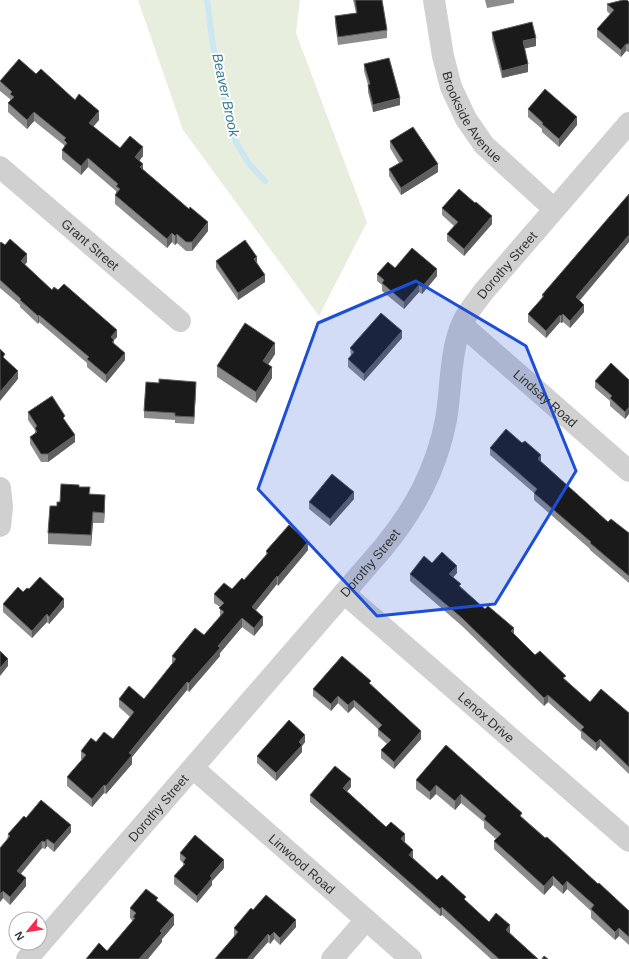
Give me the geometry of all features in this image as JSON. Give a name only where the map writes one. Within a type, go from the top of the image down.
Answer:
[{"type":"street","name":"Brookside Avenue","points":[[434,0],[443,56],[451,87],[466,119],[484,145],[554,209]]},
{"type":"street","name":"Dorothy Street","points":[[27,959],[401,526],[416,503],[438,452],[446,421],[456,343],[462,325],[484,291],[629,123]]},
{"type":"street","name":"Grant Street","points":[[0,167],[180,321]]},
{"type":"street","name":"Lindsay Road","points":[[462,325],[629,471]]},
{"type":"street","points":[[0,488],[2,507],[0,526]]},
{"type":"street","name":"Lenox Drive","points":[[344,593],[629,841]]},
{"type":"street","name":"Linwood Road","points":[[193,768],[411,959]]},
{"type":"street","points":[[332,959],[366,920]]},
{"type":"highlighted area","points":[[416,281],[526,346],[576,471],[495,604],[377,616],[258,489],[318,323]]},
{"type":"green space","points":[[138,0],[300,0],[296,33],[367,222],[319,316],[183,130]]},
{"type":"building","points":[[355,0],[382,0],[387,30],[338,37],[335,16],[357,13]]},
{"type":"building","points":[[627,0],[629,2],[629,44],[626,44],[621,50],[597,29],[614,10],[607,4]]},
{"type":"building","points":[[532,22],[536,38],[523,41],[528,64],[502,71],[492,32]]},
{"type":"building","points":[[389,58],[400,98],[373,105],[368,85],[370,84],[364,64]]},
{"type":"building","points":[[19,59],[36,74],[41,69],[75,100],[79,94],[99,111],[89,123],[120,148],[130,136],[143,147],[135,157],[143,164],[140,167],[189,209],[190,207],[208,222],[192,242],[186,242],[177,234],[175,236],[172,233],[167,239],[115,195],[120,189],[116,186],[118,184],[88,158],[81,166],[62,150],[67,143],[64,140],[66,138],[34,112],[27,120],[8,103],[14,97],[10,94],[12,92],[0,81]]},
{"type":"building","points":[[545,89],[577,117],[559,139],[528,109]]},
{"type":"building","points":[[413,127],[438,164],[401,188],[389,169],[403,161],[390,141]]},
{"type":"building","points":[[459,189],[492,216],[464,249],[447,234],[458,222],[442,208]]},
{"type":"building","points":[[629,194],[629,235],[576,297],[584,305],[570,321],[563,314],[561,316],[560,315],[546,331],[528,314],[544,296],[542,295]]},
{"type":"building","points":[[10,239],[27,254],[21,261],[52,290],[54,287],[58,290],[64,284],[117,330],[111,337],[114,340],[112,342],[125,353],[106,375],[87,359],[89,357],[39,315],[38,316],[0,280],[0,243],[1,242],[5,245]]},
{"type":"building","points":[[245,240],[257,257],[254,259],[265,275],[238,293],[216,261]]},
{"type":"building","points":[[412,248],[437,269],[422,287],[419,285],[404,302],[382,283],[384,280],[377,274],[388,262],[395,268]]},
{"type":"building","points":[[381,313],[402,331],[364,374],[348,359],[354,352],[350,348]]},
{"type":"building","points":[[245,323],[275,343],[263,361],[272,367],[256,392],[217,366]]},
{"type":"building","points":[[0,349],[5,354],[3,357],[18,371],[0,392]]},
{"type":"building","points":[[611,363],[629,380],[629,407],[625,412],[610,398],[612,396],[595,381]]},
{"type":"building","points":[[159,379],[196,382],[194,417],[175,416],[175,413],[144,411],[146,382],[159,383]]},
{"type":"building","points":[[52,396],[65,416],[63,418],[75,435],[48,454],[41,454],[30,437],[37,432],[35,428],[37,426],[28,412]]},
{"type":"building","points":[[506,429],[522,443],[525,441],[541,455],[538,459],[608,522],[611,519],[629,533],[629,576],[534,493],[537,489],[490,448]]},
{"type":"building","points":[[332,474],[354,492],[330,519],[309,502]]},
{"type":"building","points":[[61,484],[90,487],[89,494],[105,495],[104,513],[93,512],[91,535],[48,533],[50,506],[57,506],[57,502],[60,502]]},
{"type":"building","points":[[289,525],[308,542],[278,577],[277,576],[252,607],[263,617],[254,628],[242,618],[218,646],[220,648],[189,683],[187,682],[129,753],[132,755],[106,786],[104,785],[92,799],[67,777],[86,755],[81,751],[91,738],[96,742],[104,732],[113,739],[134,712],[119,699],[129,686],[144,699],[176,659],[172,656],[195,628],[204,635],[224,612],[219,608],[224,603],[214,594],[224,583],[232,589],[242,578],[244,580],[268,553],[266,551]]},
{"type":"building","points":[[442,552],[457,566],[449,574],[461,584],[459,586],[485,609],[488,606],[514,628],[511,631],[535,655],[540,651],[566,676],[563,678],[590,702],[601,689],[629,713],[629,767],[600,739],[596,743],[581,730],[584,727],[548,695],[544,698],[462,618],[410,574],[424,556],[432,563]]},
{"type":"building","points":[[40,577],[64,599],[49,617],[47,614],[32,631],[3,604],[18,587],[23,592],[27,588],[29,589]]},
{"type":"building","points":[[0,651],[8,659],[0,668]]},
{"type":"building","points":[[342,656],[371,681],[369,683],[421,731],[394,762],[381,750],[391,740],[378,729],[382,725],[354,700],[348,705],[338,696],[331,704],[313,689]]},
{"type":"building","points":[[289,720],[305,735],[299,742],[302,745],[276,773],[257,756]]},
{"type":"building","points":[[446,745],[522,813],[520,816],[545,838],[547,837],[629,911],[629,937],[619,928],[615,932],[591,909],[594,905],[567,881],[563,886],[553,876],[544,886],[494,841],[501,834],[484,819],[486,816],[461,794],[455,801],[436,785],[430,792],[416,780]]},
{"type":"building","points":[[335,766],[351,779],[343,788],[386,827],[391,822],[405,834],[401,839],[413,850],[409,855],[437,880],[442,875],[466,897],[464,899],[489,922],[496,913],[510,925],[506,930],[538,959],[499,959],[442,907],[440,909],[310,795]]},
{"type":"building","points":[[41,800],[71,825],[54,844],[47,839],[45,842],[42,841],[17,871],[26,878],[10,897],[3,891],[0,894],[0,848],[10,836],[8,834],[24,816],[26,818]]},
{"type":"building","points":[[195,835],[224,860],[210,876],[212,878],[197,896],[174,876],[185,864],[183,862],[186,858],[180,853]]},
{"type":"building","points":[[146,889],[158,898],[156,900],[174,915],[160,931],[162,933],[139,959],[86,959],[99,943],[107,951],[135,918],[133,917],[136,913],[130,908]]},
{"type":"building","points":[[266,895],[296,920],[280,938],[274,932],[270,936],[268,934],[247,959],[215,959],[238,932],[234,928],[251,908],[253,910]]},
{"type":"waterway","name":"Beaver Brook","points":[[207,0],[213,46],[222,79],[226,112],[236,142],[249,164],[265,181]]}]
